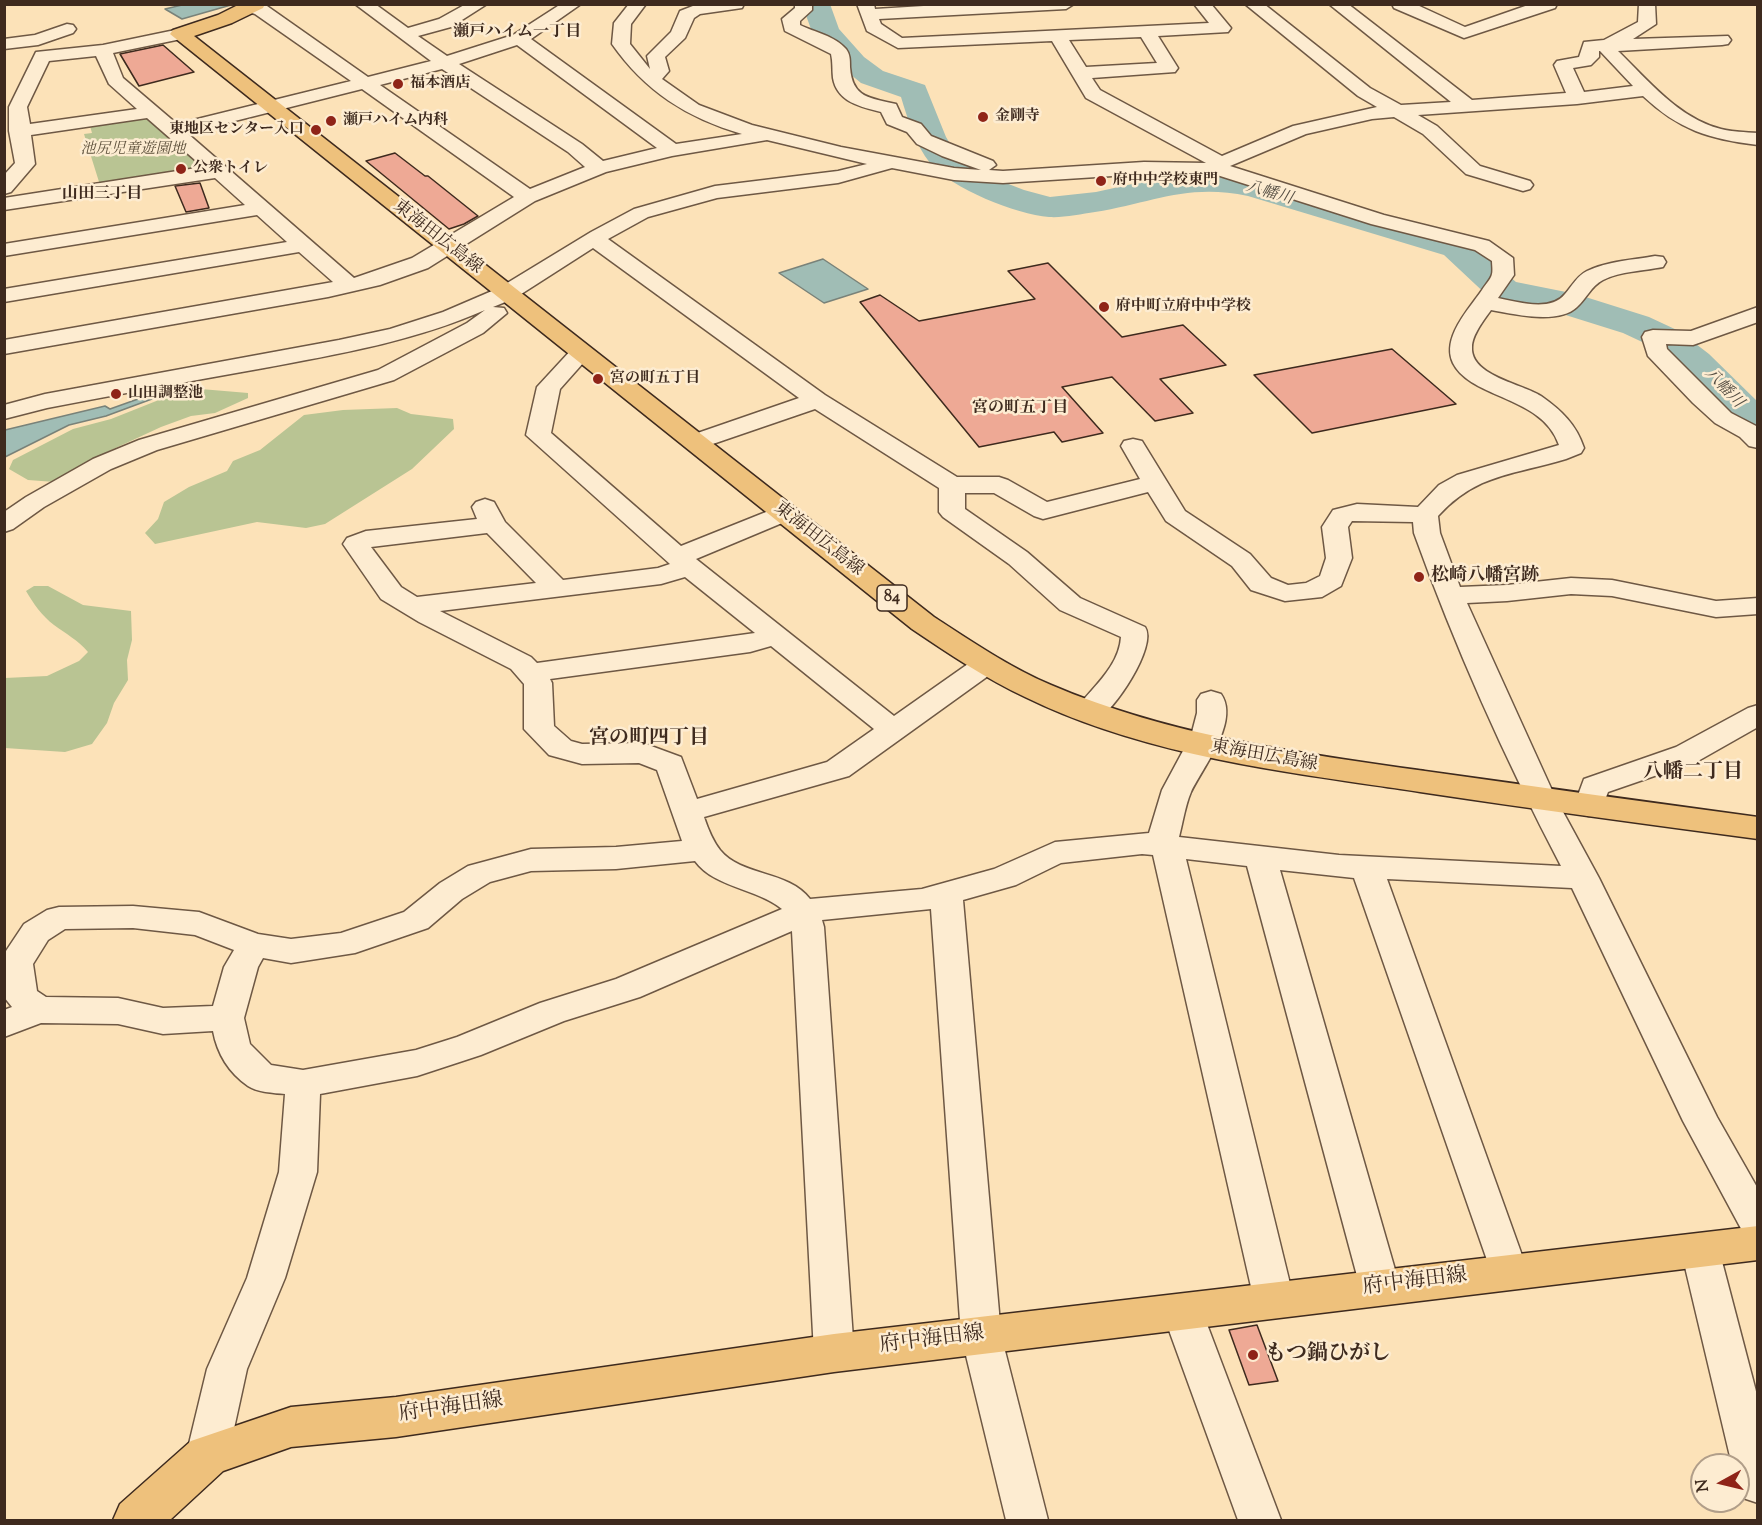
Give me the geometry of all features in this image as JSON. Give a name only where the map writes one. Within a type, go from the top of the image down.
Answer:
[{"type":"main road","points":[[180,34],[253,6]]},
{"type":"main road","name":"東海田広島線","points":[[180,34],[923,623],[985,665],[1025,686],[1130,728],[1203,747],[1269,759],[1541,799],[1758,828]]},
{"type":"main road","name":"府中海田線","points":[[137,1521],[207,1456],[291,1427],[396,1417],[834,1353],[1758,1243]]},
{"type":"street","points":[[363,4],[445,63],[575,148],[599,168]]},
{"type":"street","points":[[405,34],[444,24],[479,4]]},
{"type":"street","points":[[174,132],[445,63],[519,39],[573,4]]},
{"type":"street","points":[[638,4],[623,23],[621,44],[630,59],[652,80],[692,109],[767,136],[954,174],[1004,177],[1144,168],[1220,166],[1300,130],[1372,113],[1577,98],[1647,90]]},
{"type":"street","points":[[652,80],[660,71],[656,56],[679,34],[686,15],[695,10],[736,4]]},
{"type":"street","points":[[803,4],[804,10],[790,19],[790,27],[806,36],[832,45],[840,53],[843,87],[850,95],[863,102],[889,108],[894,120],[914,128],[924,140],[949,152],[990,166],[1004,177]]},
{"type":"street","points":[[1066,4],[867,9],[873,27],[898,43],[1222,28],[1202,4]]},
{"type":"street","points":[[1253,4],[1364,92],[1430,130],[1473,170],[1523,185]]},
{"type":"street","points":[[1337,4],[1469,107]]},
{"type":"street","points":[[1405,5],[1464,33],[1549,4]]},
{"type":"street","points":[[1647,4],[1647,24],[1610,44],[1608,52],[1664,107],[1690,124],[1714,133],[1758,139]]},
{"type":"street","points":[[253,6],[528,197]]},
{"type":"street","points":[[4,27],[14,32],[4,44]]},
{"type":"street","points":[[4,44],[38,40],[67,29]]},
{"type":"street","points":[[1081,73],[1169,68],[1147,33]]},
{"type":"street","points":[[4,188],[26,164],[19,131],[18,107],[42,56],[103,50],[180,34]]},
{"type":"street","points":[[1058,37],[1093,94],[1220,166],[1316,201],[1378,220],[1482,244],[1503,258],[1503,275],[1469,326],[1460,347],[1464,362],[1484,380],[1531,400],[1566,430],[1572,448],[1553,458],[1492,472],[1452,488],[1425,515],[1357,512],[1342,515],[1335,527],[1340,558],[1332,580],[1312,591],[1285,593],[1261,584],[1241,560],[1175,516],[1133,446]]},
{"type":"street","points":[[519,39],[672,150]]},
{"type":"street","points":[[1577,98],[1563,65],[1585,61],[1590,57],[1590,46],[1722,40]]},
{"type":"street","points":[[103,50],[115,80],[349,285]]},
{"type":"street","points":[[19,131],[152,112]]},
{"type":"street","points":[[4,347],[372,280],[420,263],[528,197],[599,168],[672,150],[767,136]]},
{"type":"street","points":[[4,412],[45,401],[328,349],[396,334],[451,317],[507,293],[641,213],[677,201],[746,187],[838,177],[870,171],[891,163]]},
{"type":"street","points":[[4,204],[219,171]]},
{"type":"street","points":[[4,250],[262,208]]},
{"type":"street","points":[[594,239],[817,400],[952,485],[999,485],[1043,511],[1154,483]]},
{"type":"street","points":[[4,296],[304,245]]},
{"type":"street","points":[[1486,303],[1539,310],[1562,308],[1574,299],[1580,285],[1596,275],[1655,262]]},
{"type":"street","points":[[4,524],[35,502],[102,464],[148,445],[386,375],[475,328],[500,311],[507,293]]},
{"type":"street","points":[[1758,314],[1693,338],[1653,337],[1656,351],[1701,398],[1723,418],[1749,432],[1758,441]]},
{"type":"street","points":[[581,352],[549,387],[538,435],[683,562],[892,729]]},
{"type":"street","points":[[695,442],[817,400]]},
{"type":"street","points":[[952,485],[952,512],[1018,558],[1070,604],[1135,633],[1136,644],[1115,680],[1088,713]]},
{"type":"street","points":[[413,606],[661,576],[683,562],[785,513]]},
{"type":"street","points":[[557,589],[489,515],[366,539],[356,544],[391,593],[521,663],[538,683],[539,729],[560,748],[582,754],[643,753],[670,764],[696,840],[718,866],[780,891],[804,913],[808,927],[834,1353]]},
{"type":"street","points":[[1425,515],[1426,533],[1450,595],[1541,799],[1583,878],[1701,1121],[1758,1225]]},
{"type":"street","points":[[1450,595],[1507,593],[1570,586],[1612,588],[1716,609],[1758,606]]},
{"type":"street","points":[[529,673],[750,644],[775,636]]},
{"type":"street","points":[[687,812],[838,769],[985,665]]},
{"type":"street","points":[[1211,700],[1213,713],[1203,747],[1176,792],[1164,845],[1274,1300]]},
{"type":"street","points":[[1589,806],[1595,786],[1687,754],[1758,714]]},
{"type":"street","points":[[254,945],[240,967],[227,1018],[234,1049],[261,1077],[303,1084],[417,1063],[470,1046],[552,1011],[628,988],[813,909],[922,900],[1005,877],[1055,853],[1142,843],[1367,868],[1583,878]]},
{"type":"street","points":[[38,1010],[21,996],[16,963],[36,932],[59,918],[133,917],[199,924],[254,945],[291,951],[343,945],[417,920],[451,891],[479,874],[531,860],[616,858],[704,849]]},
{"type":"street","points":[[1260,857],[1380,1287]]},
{"type":"street","points":[[1367,868],[1509,1272]]},
{"type":"street","points":[[946,893],[981,1335],[1027,1521]]},
{"type":"street","points":[[4,1024],[38,1010],[118,1011],[163,1022],[227,1018]]},
{"type":"street","points":[[207,1456],[227,1369],[266,1278],[298,1172],[303,1084]]},
{"type":"street","points":[[1700,1250],[1758,1484]]},
{"type":"street","points":[[1182,1311],[1260,1521]]},
{"type":"green space","name":"池尻児童遊園地","points":[[148,119],[201,165],[194,171],[100,185],[84,134],[92,133],[90,126]]},
{"type":"green space","points":[[189,388],[248,393],[248,398],[215,413],[191,416],[161,427],[107,452],[55,482],[28,480],[9,469],[13,460],[73,429],[111,419]]},
{"type":"green space","points":[[397,408],[411,414],[453,419],[454,429],[412,469],[325,524],[306,528],[257,522],[155,544],[145,533],[158,519],[164,502],[189,487],[227,471],[233,461],[260,450],[304,415],[343,410]]},
{"type":"green space","points":[[34,586],[48,586],[83,605],[131,611],[132,640],[127,660],[128,680],[114,703],[107,723],[92,744],[65,752],[5,748],[5,678],[47,676],[79,661],[88,652],[38,609],[26,591]]},
{"type":"water","points":[[231,4],[182,19],[165,9],[182,5]]},
{"type":"water","points":[[823,259],[868,289],[824,303],[779,273]]},
{"type":"water","points":[[166,389],[168,393],[106,416],[69,425],[5,457],[5,430],[105,406],[110,409]]},
{"type":"building","points":[[163,45],[194,72],[139,86],[120,54]]},
{"type":"building","points":[[395,153],[478,216],[449,229],[366,161]]},
{"type":"building","points":[[200,183],[209,208],[186,212],[175,186]]},
{"type":"building","points":[[1048,263],[1122,337],[1183,325],[1226,365],[1160,379],[1193,413],[1155,421],[1112,377],[1062,387],[1103,433],[1062,442],[1054,432],[979,447],[860,302],[880,295],[919,321],[1035,299],[1008,271]]},
{"type":"building","points":[[1392,349],[1456,404],[1312,433],[1254,375]]},
{"type":"building","name":"もつ鍋ひがし","points":[[1257,1325],[1278,1381],[1249,1385],[1229,1330]]},
{"type":"waterway","name":"八幡川","points":[[816,4],[826,32],[854,63],[872,77],[914,91],[930,137],[943,158],[981,185],[1012,197],[1050,207],[1096,202],[1191,181],[1224,181],[1254,187],[1456,248],[1504,291],[1563,302],[1636,325],[1666,339],[1696,362],[1758,425]]},
{"type":"place","name":"福本酒店","points":[[398,84]]},
{"type":"place","name":"金剛寺","points":[[983,117]]},
{"type":"place","name":"瀬戸ハイム内科","points":[[331,121]]},
{"type":"place","name":"東地区センター入口","points":[[316,130]]},
{"type":"place","name":"公衆トイレ","points":[[181,169]]},
{"type":"place","name":"府中中学校東門","points":[[1101,181]]},
{"type":"place","name":"府中町立府中中学校","points":[[1104,307]]},
{"type":"place","name":"宮の町五丁目","points":[[598,379]]},
{"type":"place","name":"山田調整池","points":[[116,394]]},
{"type":"place","name":"松崎八幡宮跡","points":[[1419,577]]},
{"type":"place","name":"もつ鍋ひがし","points":[[1253,1355]]},
{"type":"district","name":"瀬戸ハイム一丁目","points":[[517,33]]},
{"type":"district","name":"山田三丁目","points":[[102,195]]},
{"type":"district","name":"宮の町五丁目","points":[[1020,409]]},
{"type":"district","name":"宮の町四丁目","points":[[649,740]]},
{"type":"district","name":"八幡二丁目","points":[[1693,774]]}]
